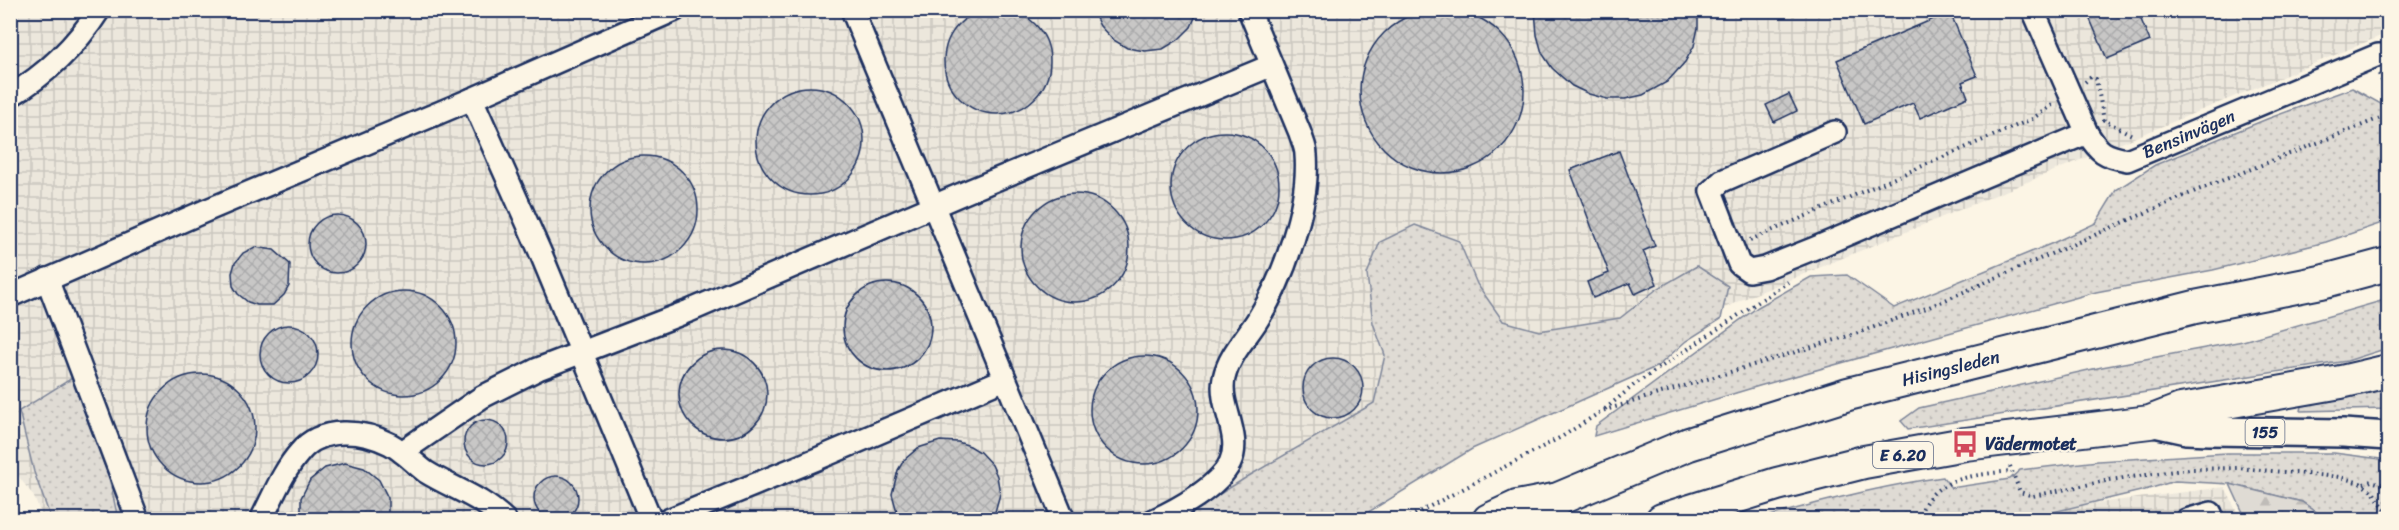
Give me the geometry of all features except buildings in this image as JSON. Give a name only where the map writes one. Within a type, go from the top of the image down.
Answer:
[{"type":"highway","name":"Hisingsleden","points":[[1532,519],[1558,499],[1689,444],[1848,394],[2195,308],[2321,282],[2388,264]]},
{"type":"highway","name":"E 6.20","points":[[1662,519],[1777,484],[1864,462],[1965,444],[2150,422],[2181,410],[2341,382],[2388,370]]},
{"type":"highway","points":[[1489,519],[1517,507],[1558,499]]},
{"type":"main road","name":"155","points":[[2150,422],[2187,430],[2388,436]]},
{"type":"main road","points":[[2343,433],[2388,442]]},
{"type":"street","points":[[10,96],[33,82],[82,38],[99,10]]},
{"type":"street","points":[[10,296],[205,210],[472,99],[675,10]]},
{"type":"street","points":[[852,10],[1064,519]]},
{"type":"street","points":[[1154,519],[1213,484],[1230,462],[1233,447],[1223,379],[1231,359],[1260,317],[1278,278],[1299,221],[1306,182],[1306,152],[1249,10]]},
{"type":"street","name":"Bensinvägen","points":[[2033,10],[2087,133],[2097,149],[2110,157],[2127,160],[2372,57],[2388,55]]},
{"type":"street","points":[[402,452],[482,397],[538,369],[688,311],[1270,66]]},
{"type":"street","points":[[472,99],[651,519]]},
{"type":"street","points":[[1835,132],[1722,181],[1711,191],[1739,264],[1749,271],[1765,268],[1815,248],[2087,133]]},
{"type":"street","points":[[47,279],[138,519]]},
{"type":"street","points":[[668,519],[827,455],[1005,379]]},
{"type":"street","points":[[261,519],[300,451],[316,440],[336,434],[359,433],[390,444],[424,470],[489,507],[505,519]]},
{"type":"street","points":[[2186,519],[2211,513]]},
{"type":"path","points":[[1602,411],[1858,333],[1929,307],[2198,190],[2388,115]]},
{"type":"path","points":[[1404,519],[1553,442],[1602,411],[1634,385],[1792,279]]},
{"type":"path","points":[[1919,519],[1926,502],[1936,492],[1961,475],[2010,468],[2020,492],[2033,496],[2110,480],[2190,470],[2238,468],[2340,477],[2363,485],[2383,502],[2388,513]]},
{"type":"path","points":[[2363,485],[2371,481],[2388,486]]},
{"type":"shaded area","points":[[2388,10],[2388,33],[1741,300],[1294,519],[44,520],[33,495],[19,477],[11,474],[10,11]]},
{"type":"shaded area","points":[[2225,487],[2240,519],[1964,520]]},
{"type":"green space","points":[[2352,88],[2381,104],[2388,120],[2388,221],[2326,242],[2213,270],[2096,292],[1759,386],[1594,436],[1596,426],[1758,307],[1811,277],[1847,275],[1894,308],[2096,223],[2116,190],[2155,165],[2267,119]]},
{"type":"green space","points":[[1415,225],[1459,241],[1477,284],[1503,321],[1539,331],[1620,318],[1657,289],[1697,266],[1728,286],[1721,319],[1686,341],[1658,366],[1472,449],[1357,519],[1180,519],[1374,403],[1385,355],[1373,323],[1367,274],[1380,242]]},
{"type":"green space","points":[[2388,299],[2388,348],[2347,361],[1908,429],[1901,421],[1919,408],[2102,367],[2243,341]]},
{"type":"green space","points":[[72,378],[109,477],[118,519],[51,519],[34,472],[19,411]]},
{"type":"green space","points":[[2388,385],[2388,409],[2301,411],[2302,406],[2331,401]]},
{"type":"green space","points":[[2227,453],[2334,453],[2388,460],[2388,519],[2326,519],[2302,502],[2230,484],[2175,481],[2024,519],[1756,520],[1849,495],[1943,477],[1951,488],[2010,479],[2020,470],[2098,461]]},
{"type":"green space","points":[[2230,484],[2302,502],[2326,519],[2246,519]]},
{"type":"place","name":"Vädermotet","points":[[1965,444]]}]
